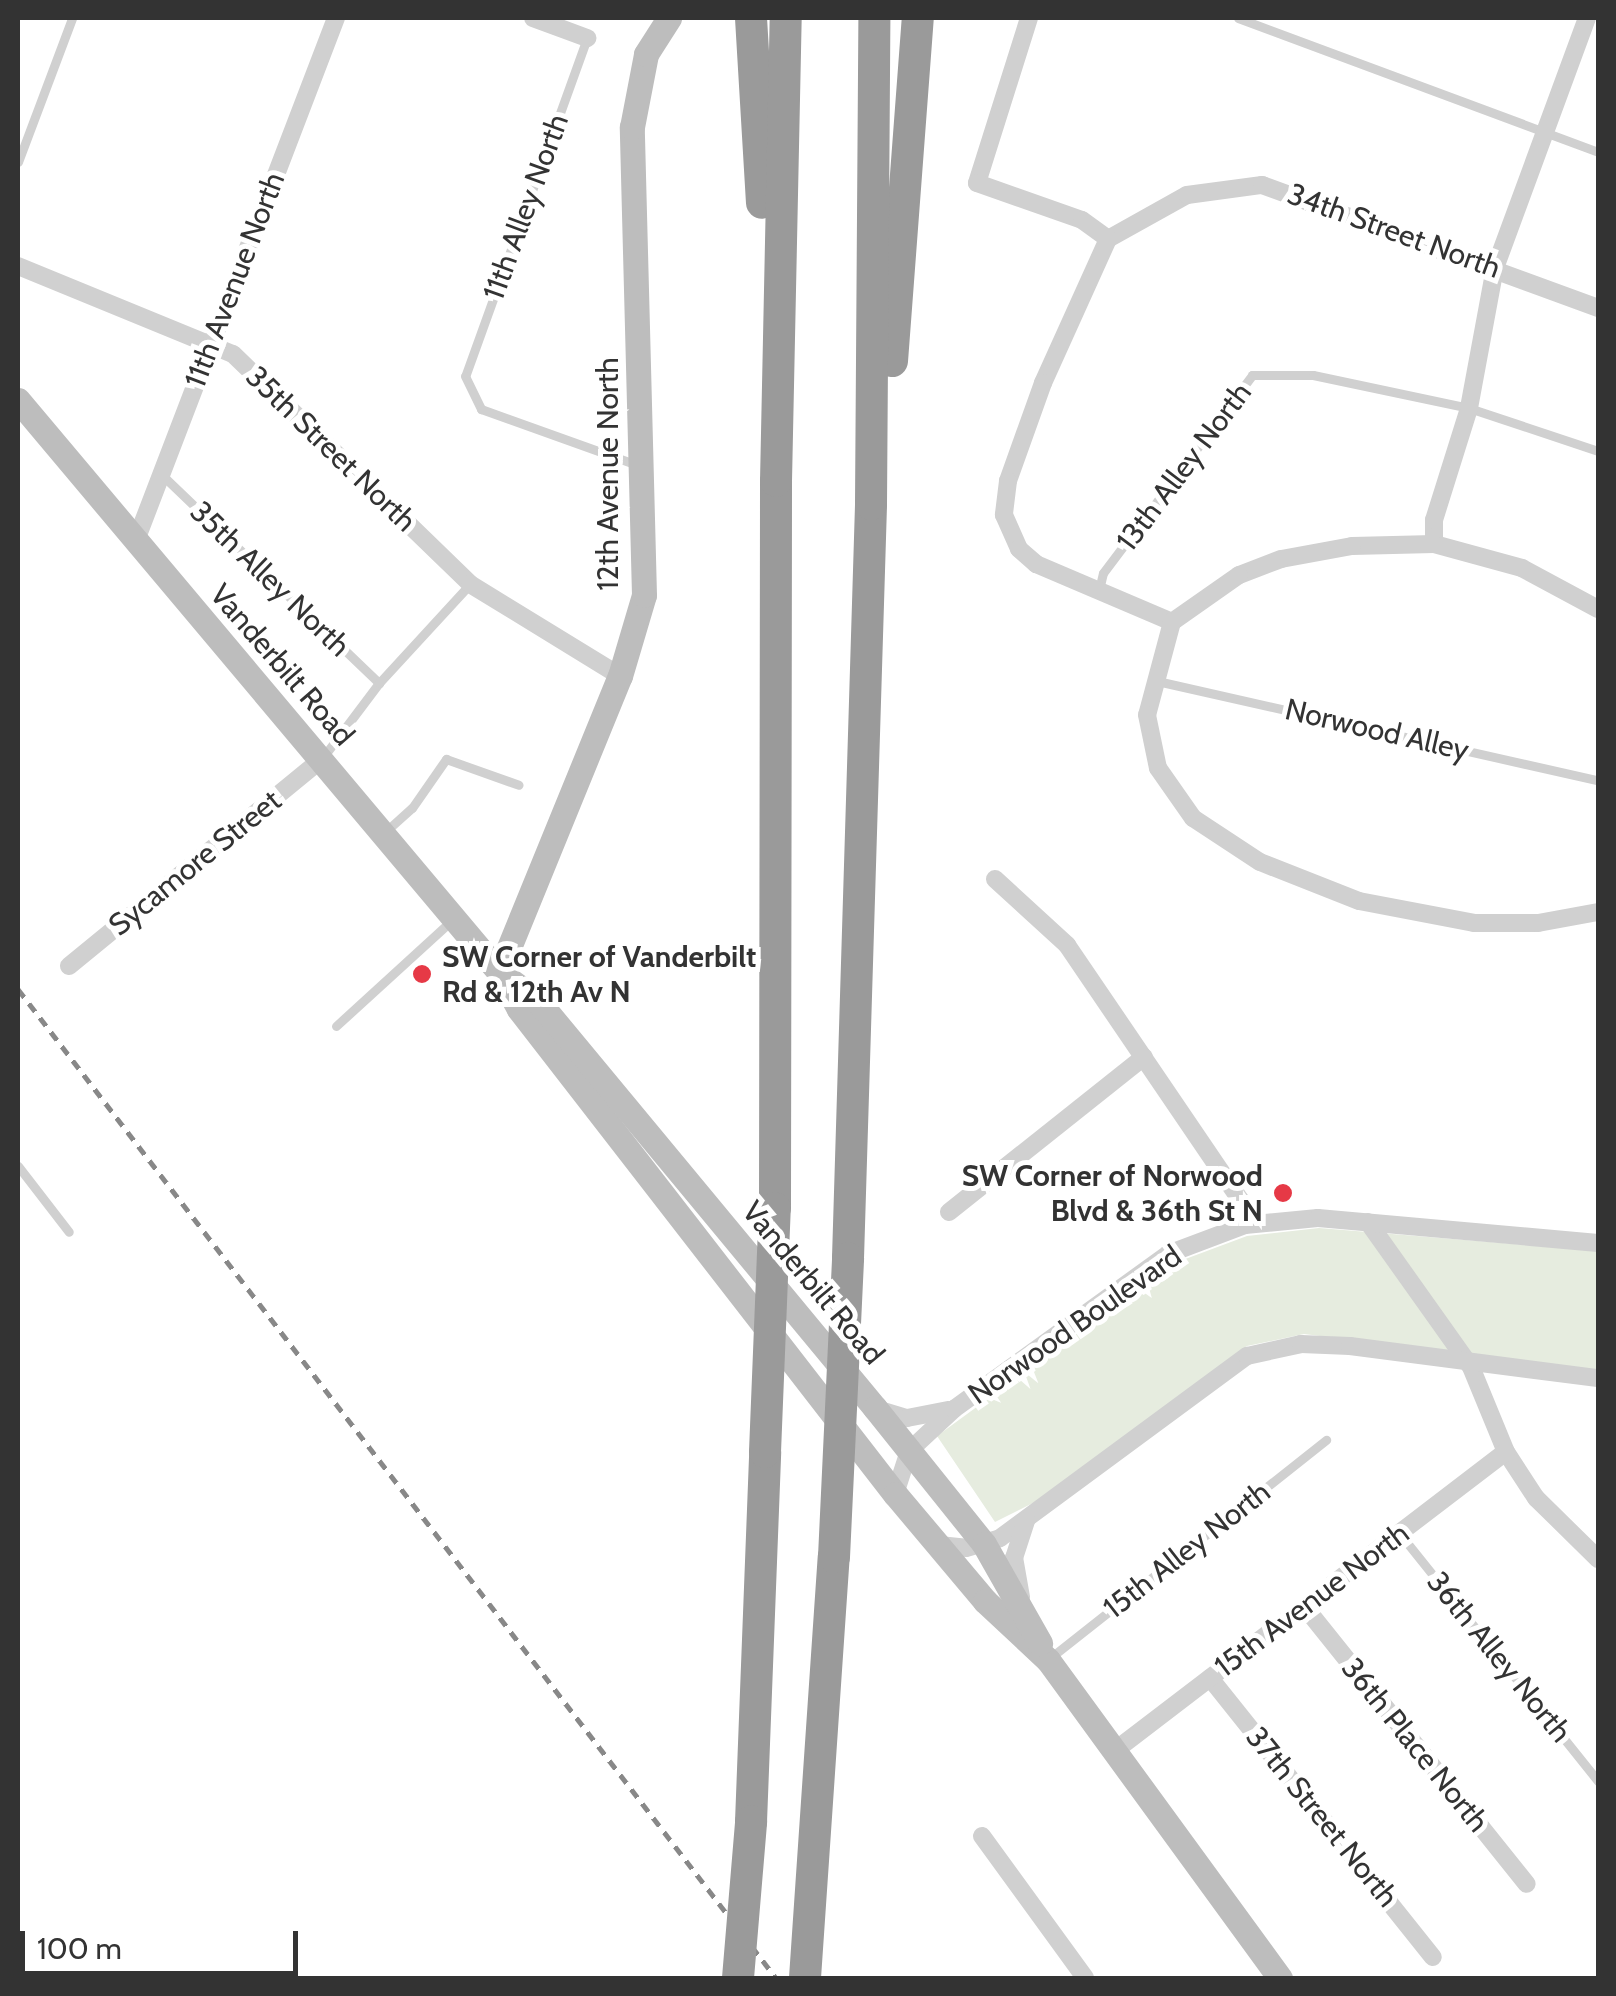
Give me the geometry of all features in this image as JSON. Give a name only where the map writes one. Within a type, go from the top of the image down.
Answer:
[{"type":"highway","points":[[751,18],[776,481]]},
{"type":"highway","points":[[738,1978],[751,1822],[775,1208],[776,481],[786,18]]},
{"type":"highway","points":[[805,1978],[834,1557],[848,1258],[871,504],[874,18]]},
{"type":"highway","points":[[871,504],[891,365],[918,18]]},
{"type":"street","name":"11th Avenue North","points":[[135,543],[336,18]]},
{"type":"street","points":[[533,18],[587,38]]},
{"type":"street","name":"12th Avenue North","points":[[499,972],[620,676],[644,595],[644,468],[632,127],[646,54],[669,18]]},
{"type":"street","points":[[1029,18],[976,183],[1082,220],[1108,239],[1042,383],[1008,480],[1004,515],[1019,549],[1036,564],[1172,622]]},
{"type":"street","points":[[1434,544],[1434,520],[1469,408],[1496,268],[1587,18]]},
{"type":"street","name":"34th Street North","points":[[1108,239],[1187,196],[1262,185],[1596,306]]},
{"type":"street","name":"35th Street North","points":[[18,266],[233,354],[470,584],[620,676]]},
{"type":"street","name":"Vanderbilt Road","points":[[18,400],[499,972],[518,1009],[895,1494],[1048,1660],[1117,1749],[1280,1978]]},
{"type":"street","points":[[1598,609],[1522,568],[1434,544],[1352,546],[1280,559],[1239,575],[1172,622],[1148,715],[1158,768],[1193,818],[1260,862],[1359,901],[1474,923],[1538,923],[1598,912]]},
{"type":"street","name":"Sycamore Street","points":[[68,966],[320,760]]},
{"type":"street","points":[[995,879],[1066,945],[1240,1200],[1245,1225]]},
{"type":"street","name":"Vanderbilt Road","points":[[499,972],[537,1000],[984,1544],[1048,1660]]},
{"type":"street","points":[[950,1212],[1144,1057]]},
{"type":"street","name":"Norwood Boulevard","points":[[908,1451],[954,1409],[1168,1254],[1245,1225],[1318,1218],[1598,1243]]},
{"type":"street","points":[[1368,1222],[1471,1366],[1506,1452],[1536,1498],[1598,1559]]},
{"type":"street","points":[[940,1546],[984,1544],[1026,1521],[1247,1356],[1301,1344],[1598,1378]]},
{"type":"street","points":[[875,1408],[907,1418],[954,1409]]},
{"type":"street","points":[[895,1494],[908,1451]]},
{"type":"street","name":"15th Avenue North","points":[[1117,1749],[1506,1452]]},
{"type":"street","points":[[1024,1612],[1014,1558],[1026,1521]]},
{"type":"street","name":"36th Place North","points":[[1304,1606],[1527,1884]]},
{"type":"street","name":"37th Street North","points":[[1210,1678],[1433,1957]]},
{"type":"street","points":[[982,1836],[1085,1978]]},
{"type":"lane","points":[[18,162],[72,18]]},
{"type":"lane","points":[[1238,18],[1598,152]]},
{"type":"lane","name":"11th Alley North","points":[[587,38],[466,376],[481,410],[644,468]]},
{"type":"lane","name":"13th Alley North","points":[[1099,592],[1103,573],[1252,375],[1313,375],[1469,408]]},
{"type":"lane","points":[[1469,408],[1598,451]]},
{"type":"lane","name":"35th Alley North","points":[[162,474],[379,684]]},
{"type":"lane","points":[[320,760],[379,684],[470,584]]},
{"type":"lane","name":"Norwood Alley","points":[[1154,680],[1598,780]]},
{"type":"lane","points":[[383,834],[412,808],[446,759],[519,786]]},
{"type":"lane","points":[[336,1026],[454,918]]},
{"type":"lane","points":[[18,1166],[69,1232]]},
{"type":"lane","name":"15th Alley North","points":[[1048,1660],[1326,1440]]},
{"type":"lane","name":"36th Alley North","points":[[1400,1534],[1598,1781]]},
{"type":"shaded area","points":[[1319,1228],[1598,1251],[1598,1370],[1304,1334],[1247,1346],[1039,1500],[995,1522],[937,1436],[1172,1264],[1247,1236]]},
{"type":"railway","points":[[18,989],[776,1978]]},
{"type":"place","name":"SW Corner of Vanderbilt Rd & 12th Av N","points":[[422,974]]},
{"type":"place","name":"SW Corner of Norwood Blvd & 36th St N","points":[[1283,1193]]}]
